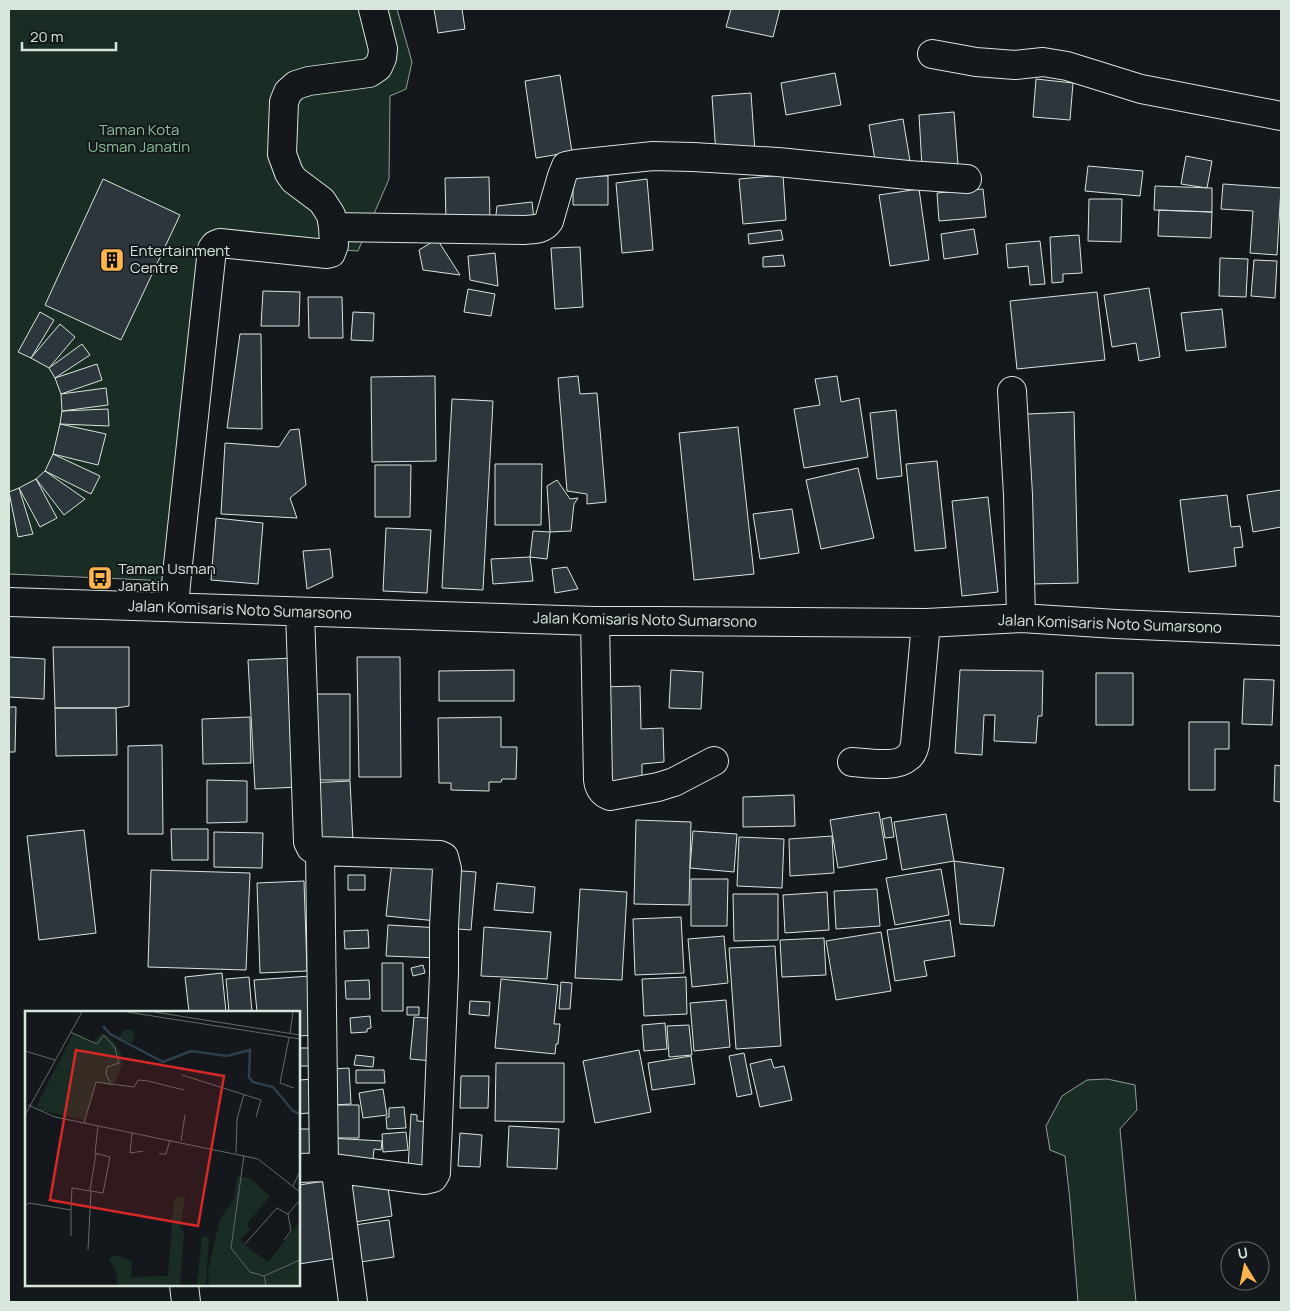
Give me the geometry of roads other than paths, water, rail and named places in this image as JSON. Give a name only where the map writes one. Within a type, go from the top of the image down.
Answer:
[{"type":"street","points":[[174,607],[212,249],[220,243],[327,254],[331,252],[333,248],[333,227],[331,215],[322,201],[294,180],[285,164],[282,154],[284,102],[288,92],[296,85],[309,81],[369,73],[378,67],[384,49],[373,9]]},
{"type":"street","points":[[932,54],[976,62],[1014,65],[1043,62],[1067,66],[1141,88],[1281,116]]},
{"type":"street","points":[[333,227],[539,229],[546,226],[549,222],[566,166],[654,156],[778,162],[967,179]]},
{"type":"street","points":[[1012,391],[1018,495],[1021,618]]},
{"type":"street","name":"Jalan Komisaris Noto Sumarsono","points":[[9,602],[595,621],[926,623],[1021,618],[1281,631]]},
{"type":"street","points":[[300,612],[308,842],[311,848],[320,851],[440,855],[444,857],[447,869],[436,1173],[433,1178],[425,1180],[320,1168]]},
{"type":"street","points":[[595,621],[598,780],[604,794],[610,796],[658,787],[674,782],[714,761]]},
{"type":"street","points":[[852,762],[894,764],[908,758],[913,751],[926,623]]},
{"type":"street","points":[[320,851],[320,1168],[353,1302]]},
{"type":"street","points":[[184,1286],[186,1302]]},
{"type":"place","name":"Entertainment Centre","points":[[112,260]]},
{"type":"place","name":"Taman Usman Janatin","points":[[100,578]]},
{"type":"park label","name":"Taman Kota Usman Janatin","points":[[139,138]]}]
